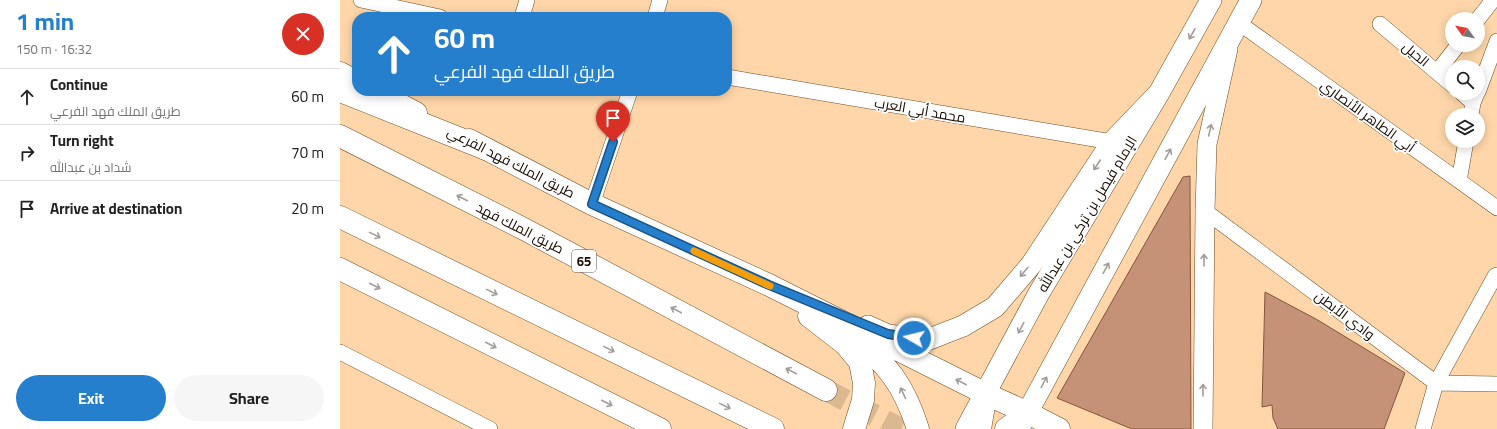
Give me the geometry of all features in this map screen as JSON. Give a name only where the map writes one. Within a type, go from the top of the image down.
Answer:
[{"type":"main road","name":"الإمام فيصل بن تركي بن عبدالله","points":[[966,429],[1039,293],[1159,94],[1211,0]]},
{"type":"main road","points":[[1006,429],[1023,421],[1251,0]]},
{"type":"main road","points":[[340,73],[352,79]]},
{"type":"main road","points":[[340,91],[352,96]]},
{"type":"main road","points":[[769,285],[888,334],[927,340],[963,326],[995,307],[1031,265],[1112,142],[1159,94]]},
{"type":"main road","points":[[353,96],[486,149]]},
{"type":"main road","name":"طريق الملك فهد الفرعي","points":[[384,96],[592,204],[769,285],[986,394],[1023,421],[1059,429]]},
{"type":"main road","name":"طريق الملك فهد","points":[[340,136],[531,233],[826,390]]},
{"type":"main road","points":[[340,217],[773,429]]},
{"type":"main road","points":[[340,269],[660,429]]},
{"type":"main road","points":[[769,285],[845,344],[860,362],[864,383],[863,400],[854,429]]},
{"type":"main road","points":[[769,285],[857,341],[879,359],[897,381],[918,429]]},
{"type":"main road","points":[[980,429],[986,394]]},
{"type":"street","points":[[361,0],[400,4],[425,12]]},
{"type":"street","points":[[523,12],[527,0]]},
{"type":"street","points":[[656,12],[660,0]]},
{"type":"street","points":[[1484,12],[1493,0]]},
{"type":"street","name":"الحيل","points":[[1380,24],[1445,79]]},
{"type":"street","points":[[1203,429],[1207,144],[1235,29]]},
{"type":"street","name":"أبي الطاهر الأنصاري","points":[[1235,29],[1497,208]]},
{"type":"street","points":[[1475,101],[1496,47]]},
{"type":"street","points":[[1437,72],[1453,52]]},
{"type":"street","name":"محمد أبي العرب","points":[[732,78],[1112,142]]},
{"type":"street","points":[[592,204],[628,96]]},
{"type":"street","points":[[1459,181],[1465,148]]},
{"type":"street","name":"وادي الأبطن","points":[[1205,211],[1436,383]]},
{"type":"street","points":[[1423,429],[1436,383],[1490,299],[1494,276],[1497,275]]},
{"type":"street","points":[[340,352],[490,429]]},
{"type":"street","points":[[1436,383],[1497,384]]},
{"type":"building","points":[[1190,176],[1191,429],[1132,429],[1057,398],[1183,177]]},
{"type":"building","points":[[1265,292],[1316,319],[1405,373],[1384,429],[1278,429],[1273,418],[1272,405],[1262,407]]},
{"type":"tunnel","points":[[826,390],[901,429]]},
{"type":"slow traffic","points":[[694,251],[770,286]]},
{"type":"route","points":[[613,142],[592,204],[769,285],[888,334],[914,338]]}]
